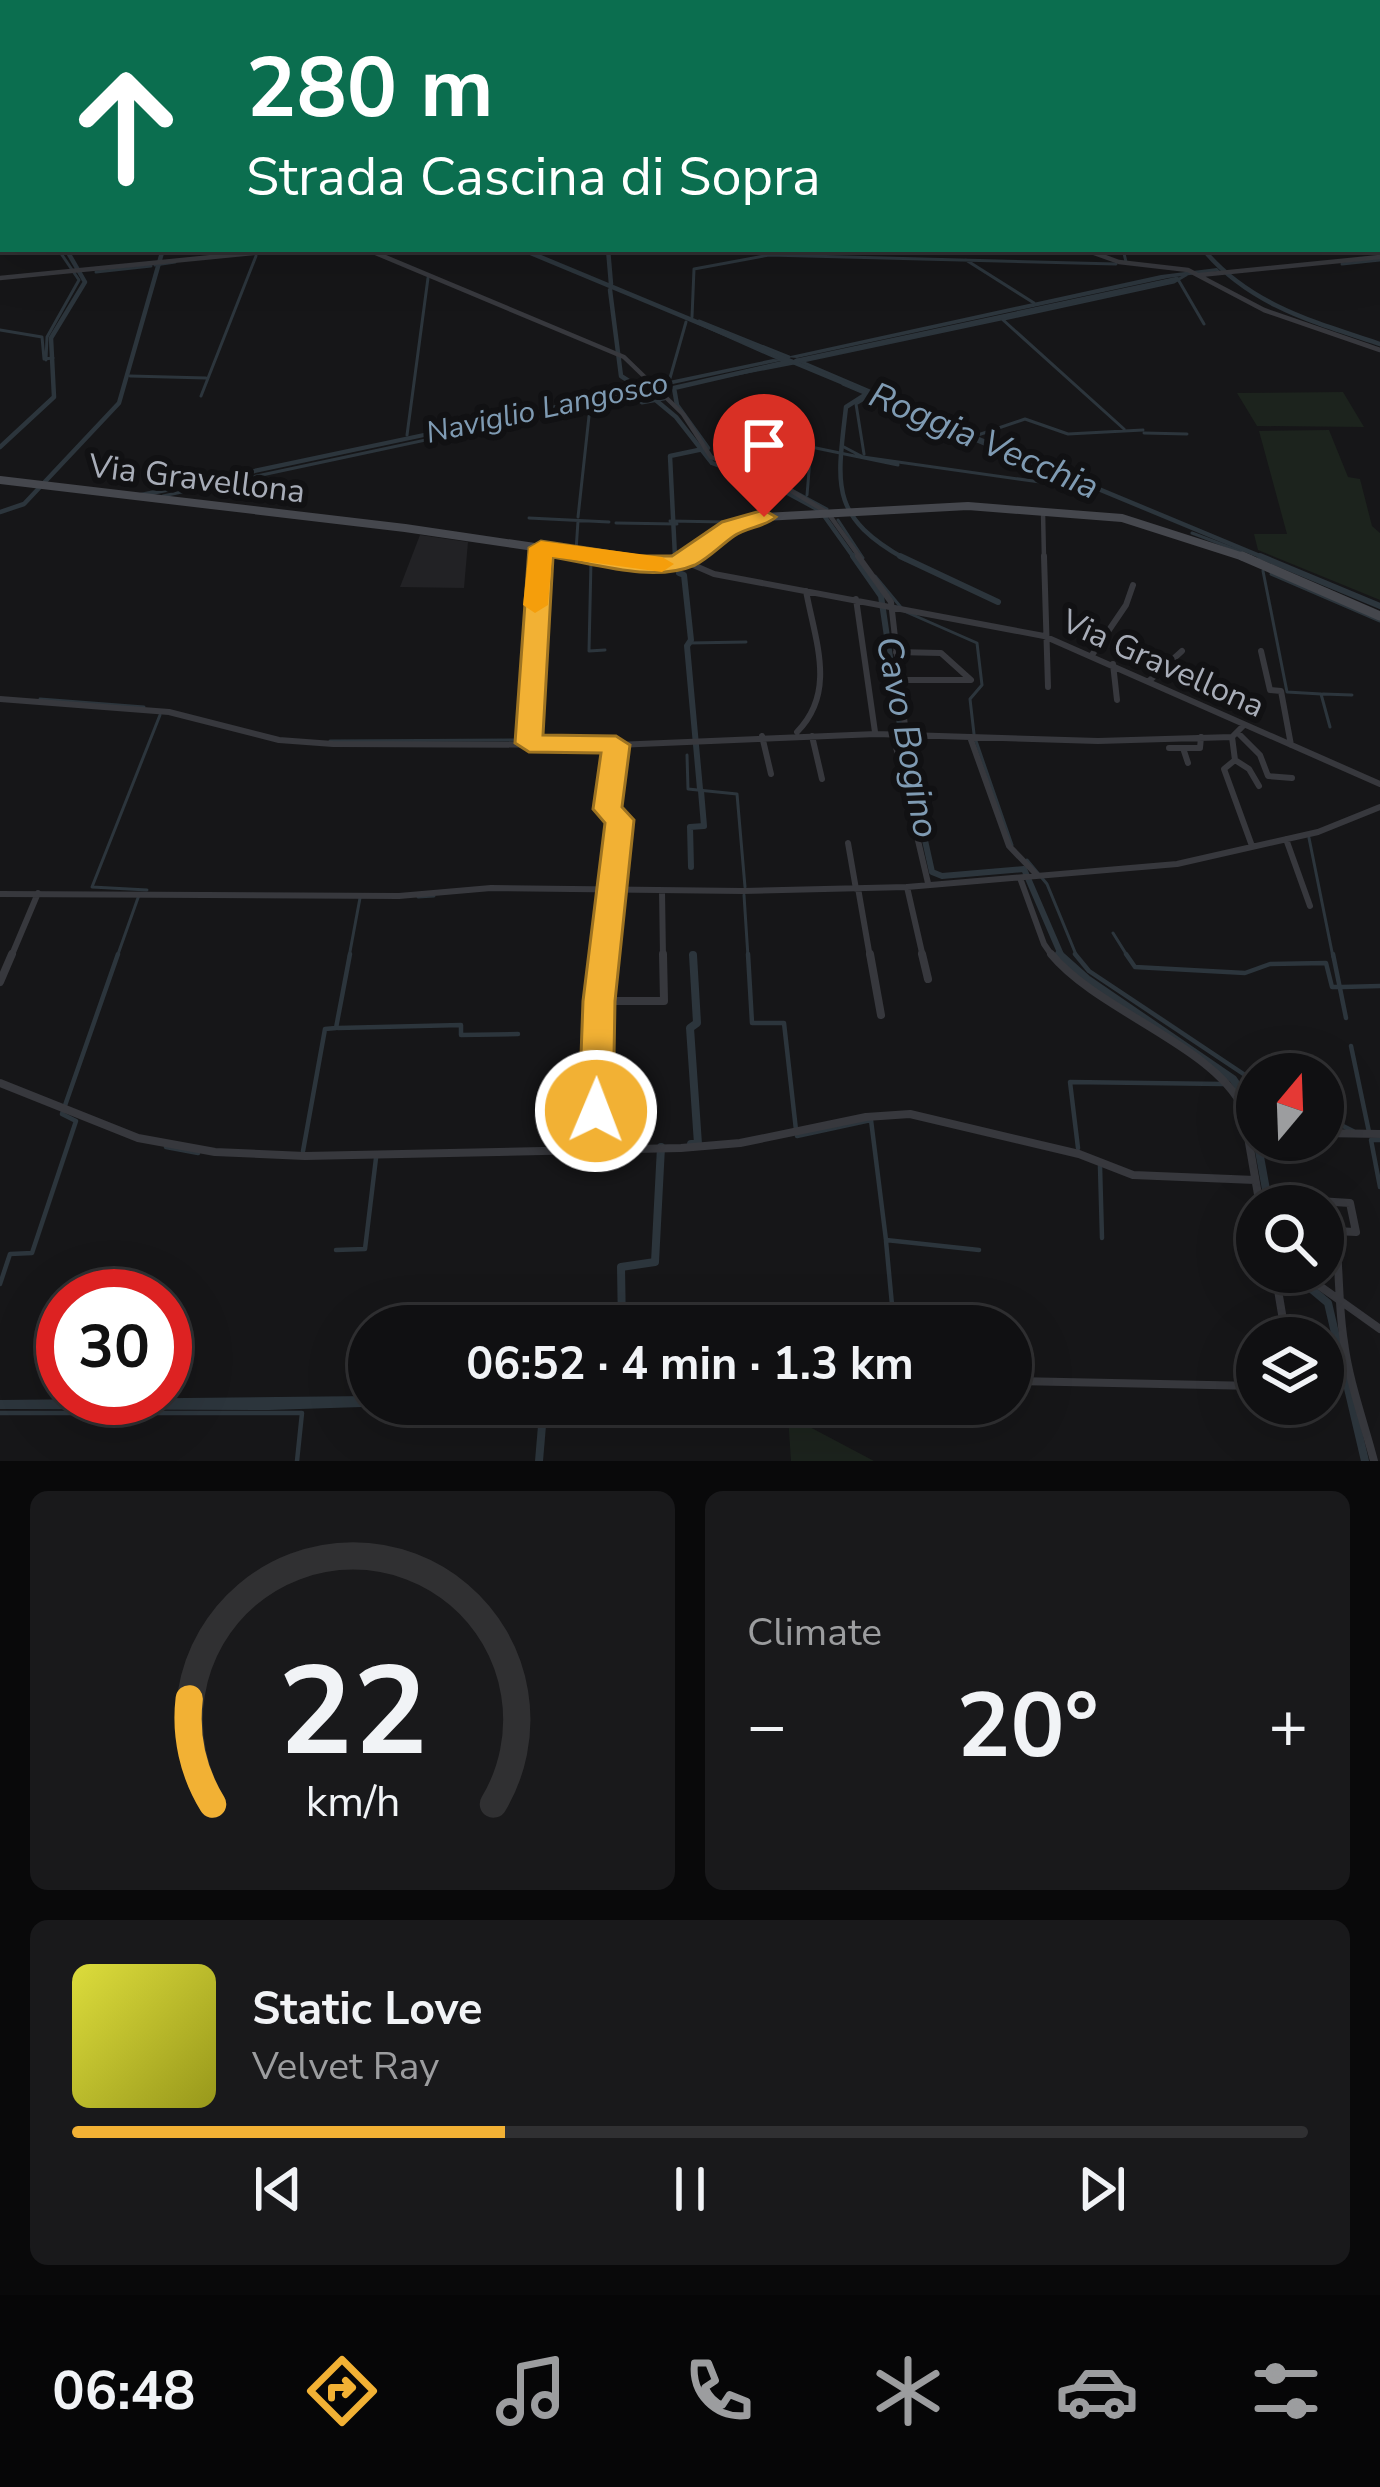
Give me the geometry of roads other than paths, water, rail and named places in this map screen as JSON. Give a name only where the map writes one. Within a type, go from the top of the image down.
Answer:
[{"type":"main road","name":"Via Gravellona","points":[[0,480],[639,563],[686,558]]},
{"type":"main road","points":[[686,558],[743,522],[828,513],[1043,508],[1166,529],[1380,616]]},
{"type":"street","points":[[0,278],[260,252]]},
{"type":"street","points":[[373,252],[618,356],[666,398],[717,460],[780,484],[828,513],[893,606],[906,735],[928,798]]},
{"type":"street","points":[[1091,252],[1119,262],[1196,275],[1380,257]]},
{"type":"street","points":[[1196,275],[1264,310],[1380,350]]},
{"type":"street","points":[[1043,508],[1048,686]]},
{"type":"street","points":[[529,743],[541,548]]},
{"type":"street","name":"Via Gravellona","points":[[686,558],[702,570],[1045,636],[1149,681],[1238,732],[1291,745],[1380,784]]},
{"type":"street","points":[[1092,655],[1126,605],[1133,585]]},
{"type":"street","points":[[794,735],[809,723],[824,692],[806,591]]},
{"type":"street","points":[[856,599],[876,734]]},
{"type":"street","points":[[1149,681],[1182,651]]},
{"type":"street","points":[[1261,651],[1270,690],[1281,691],[1291,745]]},
{"type":"street","points":[[896,652],[941,653],[971,680],[899,680]]},
{"type":"street","points":[[1113,664],[1117,700]]},
{"type":"street","points":[[0,699],[169,712],[279,740],[316,743],[616,745],[824,734],[1098,741],[1238,732]]},
{"type":"street","points":[[809,723],[824,734]]},
{"type":"street","points":[[809,723],[822,779]]},
{"type":"street","points":[[1238,732],[1235,760],[1224,769],[1252,847]]},
{"type":"street","points":[[1238,732],[1260,755],[1268,776],[1292,778]]},
{"type":"street","points":[[894,734],[928,884]]},
{"type":"street","points":[[762,736],[771,774]]},
{"type":"street","points":[[1169,748],[1200,748],[1201,736]]},
{"type":"street","points":[[970,737],[1009,846],[1033,875]]},
{"type":"street","points":[[595,1149],[599,1001],[619,820],[608,809],[616,745]]},
{"type":"street","points":[[1184,748],[1187,764]]},
{"type":"street","points":[[1235,760],[1249,770],[1258,786]]},
{"type":"street","points":[[0,895],[398,896],[491,888],[662,891],[907,886],[1177,864],[1286,839],[1380,807]]},
{"type":"street","points":[[1286,839],[1310,906]]},
{"type":"street","points":[[848,843],[881,1015]]},
{"type":"street","points":[[1033,875],[1023,881],[1044,944],[1056,960],[1115,1007],[1227,1082],[1236,1097]]},
{"type":"street","points":[[907,886],[928,979]]},
{"type":"street","points":[[599,1001],[664,1001],[662,891]]},
{"type":"street","points":[[0,982],[38,893]]},
{"type":"street","points":[[0,1083],[63,1112],[138,1138],[190,1149],[302,1156],[661,1148],[740,1143],[866,1117],[910,1114],[1061,1150],[1133,1175],[1255,1180]]},
{"type":"street","points":[[1344,1133],[1380,1134]]},
{"type":"street","points":[[1253,1161],[1256,1185]]},
{"type":"street","points":[[1344,1204],[1350,1204],[1356,1232],[1344,1231]]},
{"type":"street","points":[[1330,1293],[1380,1329]]},
{"type":"street","points":[[1341,1293],[1344,1347],[1374,1461]]},
{"type":"street","points":[[1032,1381],[1236,1386]]},
{"type":"water","points":[[1220,271],[786,357],[1161,275]]},
{"type":"water","name":"Naviglio Langosco","points":[[785,360],[148,496],[135,494]]},
{"type":"water","points":[[348,1396],[348,1407],[192,1410],[192,1398]]},
{"type":"water","points":[[0,1400],[36,1400],[36,1409],[0,1409]]},
{"type":"waterway","points":[[46,359],[47,337],[79,280],[60,252]]},
{"type":"waterway","points":[[0,447],[54,397],[51,338],[85,282],[68,252]]},
{"type":"waterway","points":[[0,512],[24,504],[119,403],[162,252]]},
{"type":"waterway","name":"Roggia Vecchia","points":[[528,252],[868,393]]},
{"type":"waterway","name":"Cavo Bogino","points":[[608,252],[611,284]]},
{"type":"waterway","points":[[1124,252],[1126,262]]},
{"type":"waterway","points":[[1206,252],[1262,298],[1380,344]]},
{"type":"waterway","points":[[692,317],[694,269],[769,255],[966,260]]},
{"type":"waterway","points":[[201,396],[256,256]]},
{"type":"waterway","points":[[966,260],[1116,264]]},
{"type":"waterway","points":[[966,260],[1034,303]]},
{"type":"waterway","points":[[1342,264],[1380,260]]},
{"type":"waterway","points":[[155,265],[175,262]]},
{"type":"waterway","points":[[96,272],[151,266]]},
{"type":"waterway","points":[[1004,319],[1174,282],[1186,275]]},
{"type":"waterway","name":"Naviglio Langosco","points":[[407,435],[428,278]]},
{"type":"waterway","points":[[796,361],[1177,279]]},
{"type":"waterway","points":[[1179,281],[1204,324]]},
{"type":"waterway","name":"Cavo Bogino","points":[[610,290],[621,376],[638,387]]},
{"type":"waterway","points":[[803,361],[1001,319]]},
{"type":"waterway","points":[[1002,319],[1124,429]]},
{"type":"waterway","name":"Roggia Vecchia","points":[[691,320],[786,362]]},
{"type":"waterway","name":"Roggia Vecchia","points":[[699,321],[789,357]]},
{"type":"waterway","name":"Naviglio Langosco","points":[[670,378],[686,322]]},
{"type":"waterway","points":[[0,330],[42,337],[46,359]]},
{"type":"waterway","points":[[46,359],[53,358]]},
{"type":"waterway","name":"Roggia Vecchia","points":[[797,360],[975,436],[1025,419],[1068,434],[1143,430]]},
{"type":"waterway","name":"Naviglio Langosco","points":[[701,449],[708,448],[677,405],[674,388],[787,362]]},
{"type":"waterway","points":[[721,377],[794,363]]},
{"type":"waterway","points":[[130,376],[206,378]]},
{"type":"waterway","name":"Roggia Vecchia","points":[[843,384],[1038,467]]},
{"type":"waterway","name":"Naviglio Langosco","points":[[163,496],[632,396],[642,403],[664,399],[668,388]]},
{"type":"waterway","name":"Cavo Bogino","points":[[646,392],[676,417],[701,449]]},
{"type":"waterway","name":"Roggia Vecchia","points":[[868,393],[1267,559]]},
{"type":"waterway","points":[[868,393],[846,407],[841,458],[844,496],[862,528],[901,557]]},
{"type":"waterway","points":[[864,454],[856,404],[866,398]]},
{"type":"waterway","name":"Naviglio Langosco","points":[[578,517],[590,407]]},
{"type":"waterway","points":[[1144,433],[1187,434]]},
{"type":"waterway","points":[[842,446],[863,457],[1040,482]]},
{"type":"waterway","points":[[807,495],[811,447],[898,465]]},
{"type":"waterway","points":[[675,557],[670,456],[701,449]]},
{"type":"waterway","name":"Cavo Bogino","points":[[701,449],[712,463],[771,484],[817,509]]},
{"type":"waterway","points":[[734,459],[827,509]]},
{"type":"waterway","points":[[670,521],[726,522],[748,516]]},
{"type":"waterway","name":"Cavo Bogino","points":[[825,517],[855,559]]},
{"type":"waterway","points":[[529,518],[609,522]]},
{"type":"waterway","points":[[838,520],[863,558]]},
{"type":"waterway","points":[[576,551],[578,521]]},
{"type":"waterway","points":[[616,523],[677,524]]},
{"type":"waterway","name":"Roggia Vecchia","points":[[1192,533],[1242,552]]},
{"type":"waterway","points":[[533,577],[537,551]]},
{"type":"waterway","name":"Cavo Bogino","points":[[853,556],[881,596],[901,732],[932,872],[942,876],[1024,869],[1062,956]]},
{"type":"waterway","name":"Roggia Vecchia","points":[[1260,556],[1380,606]]},
{"type":"waterway","points":[[901,557],[998,602]]},
{"type":"waterway","points":[[901,557],[905,559]]},
{"type":"waterway","points":[[591,561],[589,651],[605,650]]},
{"type":"waterway","points":[[651,569],[666,571]]},
{"type":"waterway","points":[[1263,571],[1287,692],[1321,694],[1330,727]]},
{"type":"waterway","points":[[679,573],[684,575],[691,640],[687,646],[700,789]]},
{"type":"waterway","points":[[1271,574],[1380,621]]},
{"type":"waterway","points":[[875,576],[904,611],[977,643],[982,685],[970,699],[974,734]]},
{"type":"waterway","points":[[529,654],[533,580]]},
{"type":"waterway","points":[[689,643],[746,642]]},
{"type":"waterway","points":[[330,741],[521,740],[529,658]]},
{"type":"waterway","points":[[1323,694],[1352,695]]},
{"type":"waterway","points":[[40,699],[144,707]]},
{"type":"waterway","points":[[147,890],[92,887],[160,715]]},
{"type":"waterway","points":[[976,741],[1012,845]]},
{"type":"waterway","points":[[687,755],[688,789],[737,794],[745,887]]},
{"type":"waterway","points":[[691,867],[690,827],[704,826],[701,791]]},
{"type":"waterway","points":[[1309,838],[1333,957]]},
{"type":"waterway","points":[[1027,860],[1047,884],[1077,956]]},
{"type":"waterway","points":[[117,957],[139,895]]},
{"type":"waterway","points":[[744,895],[748,957]]},
{"type":"waterway","points":[[418,897],[434,896]]},
{"type":"waterway","points":[[349,957],[360,898]]},
{"type":"waterway","points":[[1113,933],[1127,956]]},
{"type":"waterway","points":[[0,1284],[10,1254],[32,1253],[76,1121],[62,1114],[118,954]]},
{"type":"waterway","points":[[303,1151],[325,1029],[336,1028],[350,954]]},
{"type":"waterway","points":[[748,954],[752,1023],[784,1023],[796,1130]]},
{"type":"waterway","points":[[1333,954],[1346,1018]]},
{"type":"waterway","points":[[691,1144],[698,1144],[690,1028],[697,1023],[693,955]]},
{"type":"waterway","name":"Cavo Bogino","points":[[1062,956],[1236,1083]]},
{"type":"waterway","points":[[1077,956],[1089,971],[1236,1069]]},
{"type":"waterway","points":[[1127,956],[1135,967],[1245,973],[1270,964],[1326,963],[1332,987],[1338,987]]},
{"type":"waterway","points":[[1342,987],[1380,986]]},
{"type":"waterway","points":[[338,1028],[461,1025],[461,1035],[518,1034]]},
{"type":"waterway","points":[[1351,1046],[1369,1132]]},
{"type":"waterway","points":[[1078,1148],[1070,1082],[1223,1084]]},
{"type":"waterway","points":[[797,1136],[871,1120],[886,1240],[979,1250]]},
{"type":"waterway","points":[[1344,1126],[1353,1131]]},
{"type":"waterway","points":[[1380,1140],[1371,1140],[1380,1187]]},
{"type":"waterway","points":[[166,1147],[198,1153]]},
{"type":"waterway","points":[[622,1305],[621,1267],[655,1262],[661,1147]]},
{"type":"waterway","points":[[336,1250],[365,1249],[376,1158]]},
{"type":"waterway","name":"Cavo Bogino","points":[[1261,1161],[1265,1185]]},
{"type":"waterway","points":[[1100,1166],[1102,1238]]},
{"type":"waterway","points":[[886,1241],[892,1305]]},
{"type":"waterway","name":"Cavo Bogino","points":[[1316,1293],[1328,1303],[1365,1461]]},
{"type":"waterway","points":[[0,1413],[302,1413],[297,1461]]},
{"type":"waterway","points":[[539,1461],[542,1425]]}]
